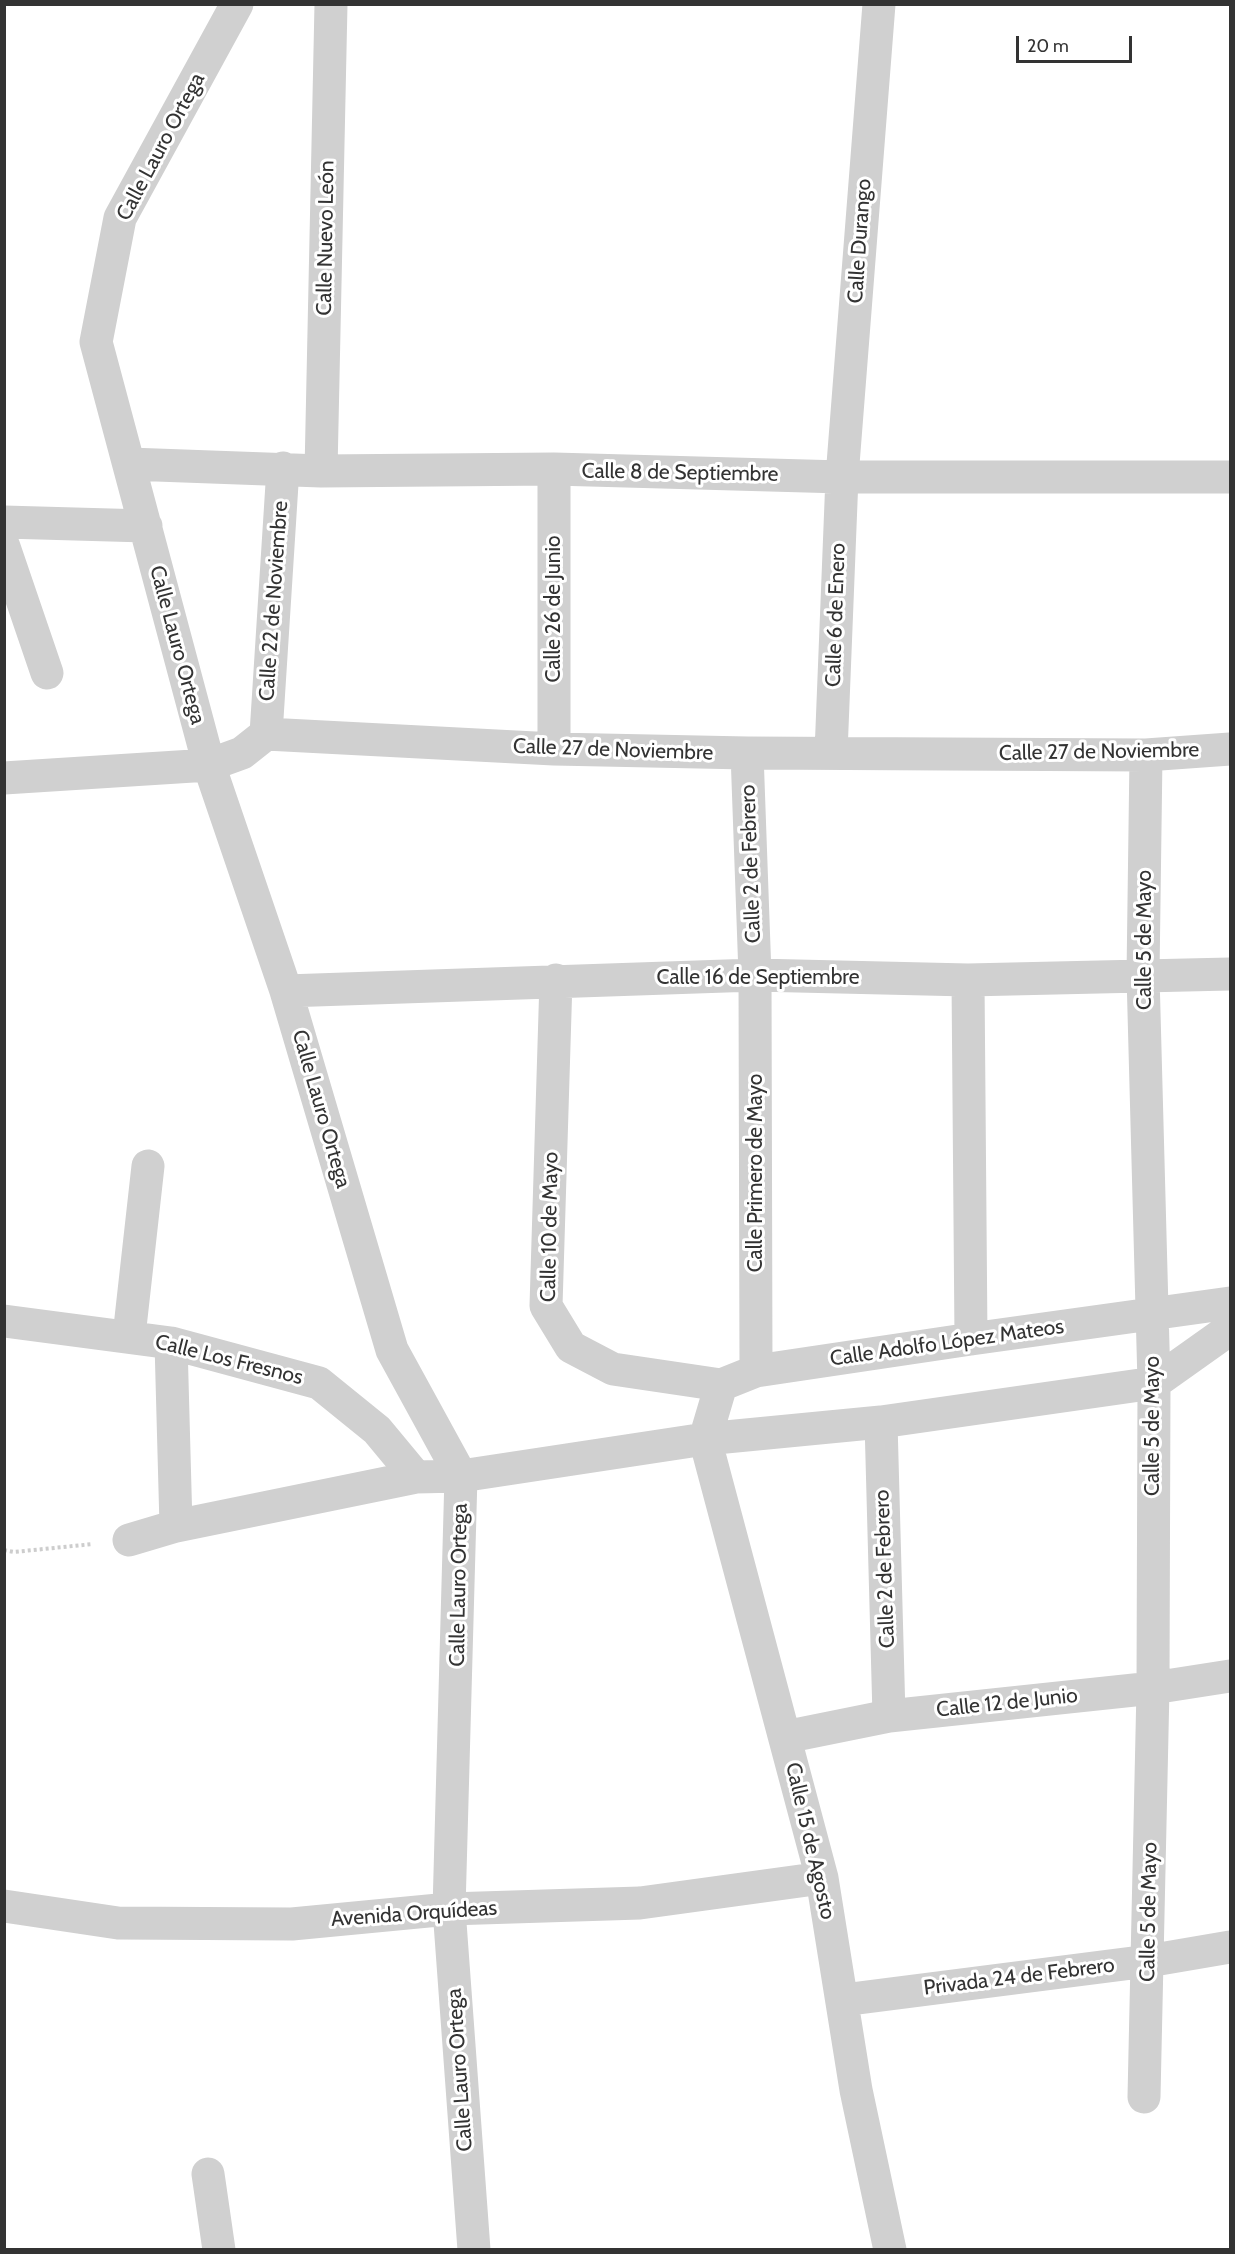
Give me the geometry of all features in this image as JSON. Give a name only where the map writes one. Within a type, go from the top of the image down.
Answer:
[{"type":"street","name":"Calle Lauro Ortega","points":[[237,4],[120,218],[96,342],[209,765],[286,992],[392,1350],[461,1476],[448,1909],[474,2250]]},
{"type":"street","name":"Calle Nuevo León","points":[[321,471],[331,4]]},
{"type":"street","name":"Calle Durango","points":[[842,477],[879,4]]},
{"type":"street","name":"Calle 8 de Septiembre","points":[[129,464],[321,471],[554,470],[842,477],[1230,477]]},
{"type":"street","name":"Calle 22 de Noviembre","points":[[266,735],[282,468]]},
{"type":"street","name":"Calle 26 de Junio","points":[[554,470],[554,749]]},
{"type":"street","name":"Calle 6 de Enero","points":[[831,753],[842,477]]},
{"type":"street","points":[[4,522],[146,526]]},
{"type":"street","points":[[4,547],[47,673]]},
{"type":"street","points":[[4,778],[209,765],[242,753],[266,735]]},
{"type":"street","name":"Calle 27 de Noviembre","points":[[266,735],[554,749],[747,753],[1146,755],[1230,749]]},
{"type":"street","name":"Calle 2 de Febrero","points":[[747,753],[755,975]]},
{"type":"street","name":"Calle 5 de Mayo","points":[[1144,2097],[1153,1688],[1154,1383],[1143,975],[1146,755]]},
{"type":"street","name":"Calle 16 de Septiembre","points":[[286,992],[556,980],[755,975],[968,980],[1230,974]]},
{"type":"street","name":"Calle Primero de Mayo","points":[[755,975],[756,1371]]},
{"type":"street","name":"Calle 10 de Mayo","points":[[556,980],[546,1306],[571,1347],[612,1369],[721,1385]]},
{"type":"street","points":[[968,980],[970,1339]]},
{"type":"street","points":[[129,1336],[148,1166]]},
{"type":"street","name":"Calle Adolfo López Mateos","points":[[721,1385],[756,1371],[1230,1304]]},
{"type":"street","name":"Calle Los Fresnos","points":[[4,1321],[171,1343],[319,1383],[377,1430],[416,1478]]},
{"type":"street","points":[[129,1540],[176,1526],[416,1478],[461,1476],[705,1439],[881,1422],[1154,1383],[1230,1329]]},
{"type":"street","points":[[171,1343],[176,1526]]},
{"type":"street","points":[[705,1439],[721,1385]]},
{"type":"street","name":"Calle 2 de Febrero","points":[[881,1422],[889,1716]]},
{"type":"street","name":"Calle 15 de Agosto","points":[[705,1439],[822,1878],[856,2090],[890,2250]]},
{"type":"street","name":"Calle 12 de Junio","points":[[785,1737],[889,1716],[1153,1688],[1230,1676]]},
{"type":"street","name":"Avenida Orquídeas","points":[[4,1906],[130,1923],[292,1924],[448,1909],[640,1902],[822,1878]]},
{"type":"street","name":"Privada 24 de Febrero","points":[[843,2000],[1148,1961],[1230,1947]]},
{"type":"street","points":[[208,2174],[219,2250]]},
{"type":"path","points":[[4,1551],[14,1552],[129,1540]]}]
